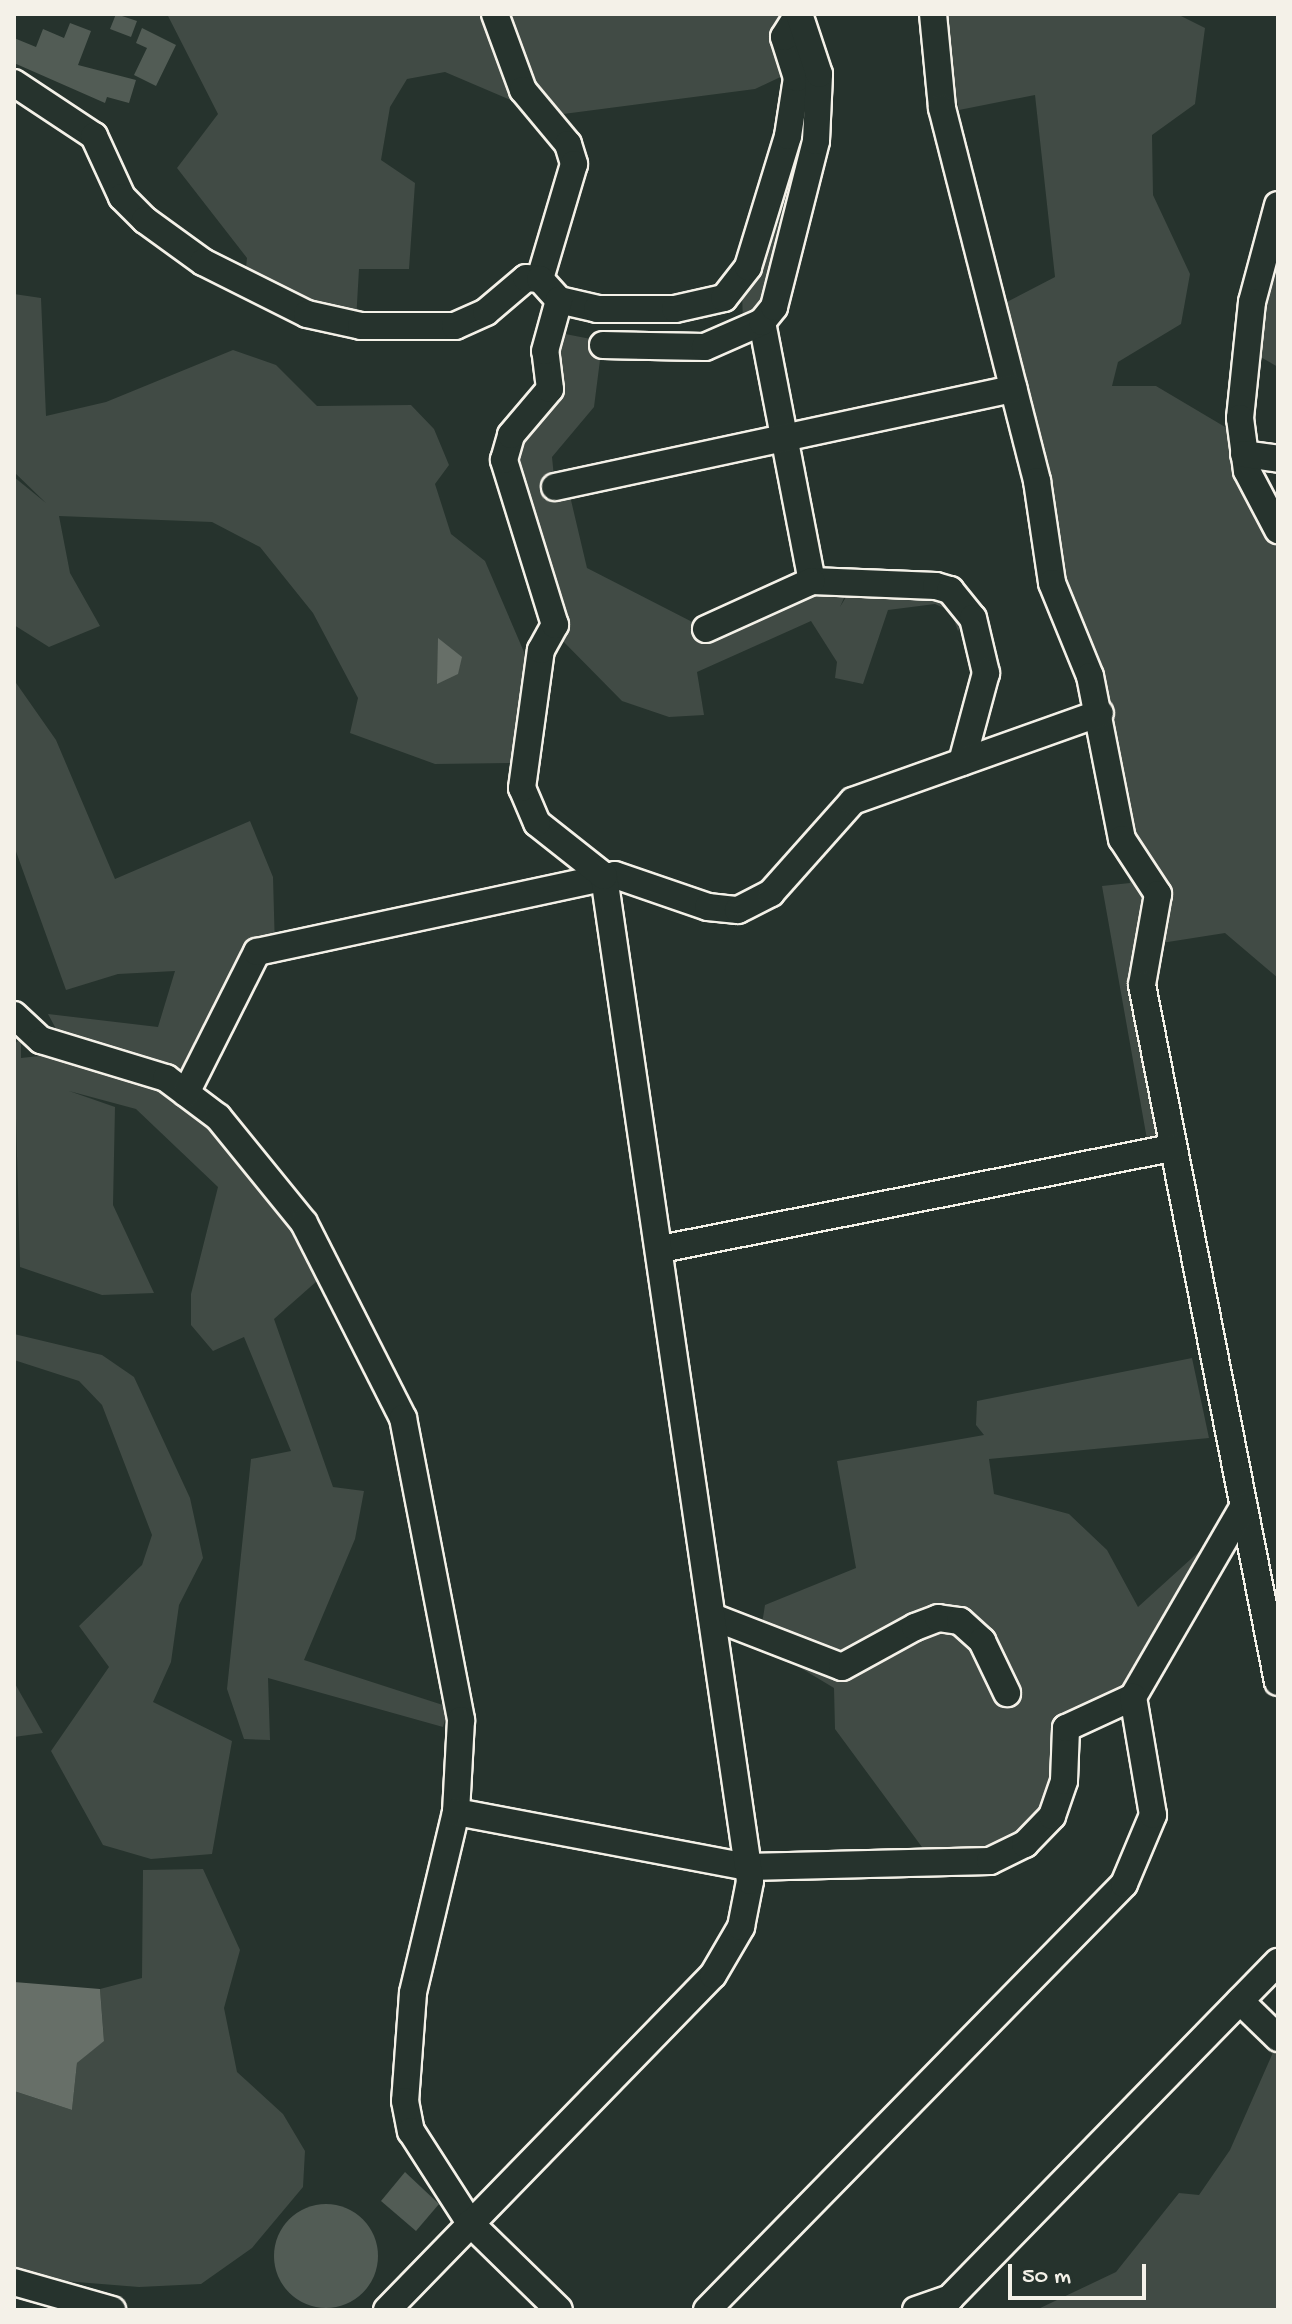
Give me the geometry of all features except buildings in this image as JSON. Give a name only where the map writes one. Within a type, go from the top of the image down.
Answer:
[{"type":"street","points":[[495,14],[523,90],[568,144],[574,164],[540,279]]},
{"type":"street","points":[[933,14],[942,108],[1014,389],[1052,583],[1070,615],[1100,713],[1115,817],[1158,894],[1142,982],[1171,1148],[1278,1682]]},
{"type":"street","points":[[540,279],[559,300],[597,309],[675,309],[724,298],[748,267],[788,136],[797,78],[784,37],[798,15]]},
{"type":"street","points":[[603,345],[705,347],[762,322],[780,290],[816,141],[819,74],[798,15]]},
{"type":"street","points":[[14,83],[94,136],[122,197],[145,220],[216,270],[307,314],[361,326],[455,326],[486,312],[518,280],[540,279]]},
{"type":"street","points":[[1278,205],[1252,302],[1240,418],[1244,454],[1278,530]]},
{"type":"street","points":[[559,300],[545,351],[550,389],[511,435],[504,460],[555,625],[541,650],[522,788],[537,823],[604,876],[738,910],[771,893],[853,801],[1100,713]]},
{"type":"street","points":[[762,322],[812,581]]},
{"type":"street","points":[[555,487],[783,434],[1014,389]]},
{"type":"street","points":[[1244,454],[1278,459]]},
{"type":"street","points":[[706,629],[812,581],[950,590],[973,618],[986,654],[983,696],[962,762]]},
{"type":"street","points":[[186,1093],[257,952],[604,876]]},
{"type":"street","points":[[387,2310],[713,1975],[741,1927],[748,1867],[661,1249],[604,876]]},
{"type":"street","points":[[16,1026],[166,1078],[260,1163],[304,1223],[403,1418],[461,1720],[456,1812],[413,1993],[405,2101],[411,2131],[470,2223],[559,2310]]},
{"type":"street","points":[[661,1249],[1171,1148]]},
{"type":"street","points":[[456,1812],[748,1867],[990,1861],[1025,1844],[1052,1816],[1064,1781],[1066,1728],[1133,1697],[1243,1507]]},
{"type":"street","points":[[713,1617],[842,1667],[915,1627],[938,1618],[960,1621],[982,1641],[1007,1693]]},
{"type":"street","points":[[707,2310],[1124,1884],[1153,1815],[1133,1697]]},
{"type":"street","points":[[916,2310],[950,2298],[1278,1962]]},
{"type":"street","points":[[1240,2001],[1278,2038]]},
{"type":"street","points":[[14,2282],[112,2310]]},
{"type":"shaded area","points":[[167,14],[798,14],[791,72],[755,89],[548,116],[445,72],[407,79],[390,107],[381,160],[415,183],[409,269],[359,269],[356,321],[244,286],[247,258],[177,168],[218,114]]},
{"type":"shaded area","points":[[937,14],[1177,14],[1205,28],[1195,104],[1152,135],[1153,195],[1190,274],[1181,324],[1118,362],[1112,386],[1156,386],[1242,437],[1278,526],[1278,978],[1225,933],[1155,944],[1142,985],[1170,1144],[1148,1145],[1102,886],[1130,883],[1125,850],[1001,305],[1055,277],[1035,95],[959,110]]},
{"type":"shaded area","points":[[813,121],[769,294],[743,324],[742,292]]},
{"type":"shaded area","points":[[1278,218],[1278,367],[1257,355]]},
{"type":"shaded area","points":[[14,294],[41,298],[46,416],[106,402],[233,350],[276,365],[317,406],[411,405],[434,429],[449,465],[435,484],[451,534],[485,561],[533,673],[520,763],[435,764],[350,733],[358,698],[313,613],[260,547],[212,522],[59,516],[70,573],[100,626],[49,647],[14,625],[14,477],[46,503],[14,472]]},
{"type":"shaded area","points":[[555,332],[596,340],[600,360],[594,407],[552,457],[555,487],[570,496],[587,568],[706,629],[802,582],[848,589],[840,607],[852,587],[944,588],[968,619],[958,631],[951,611],[935,604],[888,610],[863,684],[835,678],[837,662],[811,621],[697,672],[704,715],[669,717],[622,701],[552,630],[507,451],[538,409]]},
{"type":"shaded area","points":[[438,638],[462,657],[458,674],[437,684]]},
{"type":"shaded area","points":[[14,680],[56,740],[115,879],[250,821],[273,877],[275,949],[180,1089],[62,1040],[48,1014],[158,1027],[175,971],[118,974],[66,990],[14,846]]},
{"type":"shaded area","points":[[21,1039],[21,1058],[48,1055],[186,1093],[326,1273],[274,1319],[333,1487],[364,1491],[355,1539],[304,1660],[449,1707],[443,1727],[268,1678],[270,1740],[244,1739],[227,1689],[251,1459],[291,1451],[244,1337],[213,1351],[191,1325],[191,1294],[218,1187],[136,1109],[69,1091],[115,1107],[113,1205],[154,1293],[102,1295],[20,1267],[14,1044]]},
{"type":"shaded area","points":[[14,1334],[102,1355],[134,1377],[190,1498],[203,1558],[179,1605],[171,1662],[153,1702],[232,1741],[212,1854],[151,1859],[103,1845],[51,1751],[109,1667],[79,1626],[142,1565],[152,1535],[102,1405],[79,1381],[14,1360]]},
{"type":"shaded area","points":[[1192,1358],[1209,1438],[989,1459],[994,1494],[1069,1514],[1107,1550],[1138,1607],[1235,1519],[1133,1697],[1074,1736],[1041,1827],[969,1861],[933,1862],[835,1729],[834,1688],[759,1643],[765,1605],[856,1568],[837,1461],[984,1435],[976,1425],[977,1401]]},
{"type":"shaded area","points":[[14,1682],[43,1733],[14,1737]]},
{"type":"shaded area","points":[[203,1869],[240,1950],[224,2008],[237,2072],[283,2114],[305,2151],[303,2187],[252,2248],[201,2284],[139,2287],[14,2277],[14,2091],[72,2110],[77,2063],[104,2040],[100,1989],[142,1978],[143,1870]]},
{"type":"shaded area","points":[[14,1982],[100,1989],[104,2041],[77,2063],[72,2110],[14,2091]]},
{"type":"shaded area","points":[[1278,2041],[1278,2310],[1036,2310],[1116,2272],[1179,2193],[1199,2195],[1230,2150]]}]
